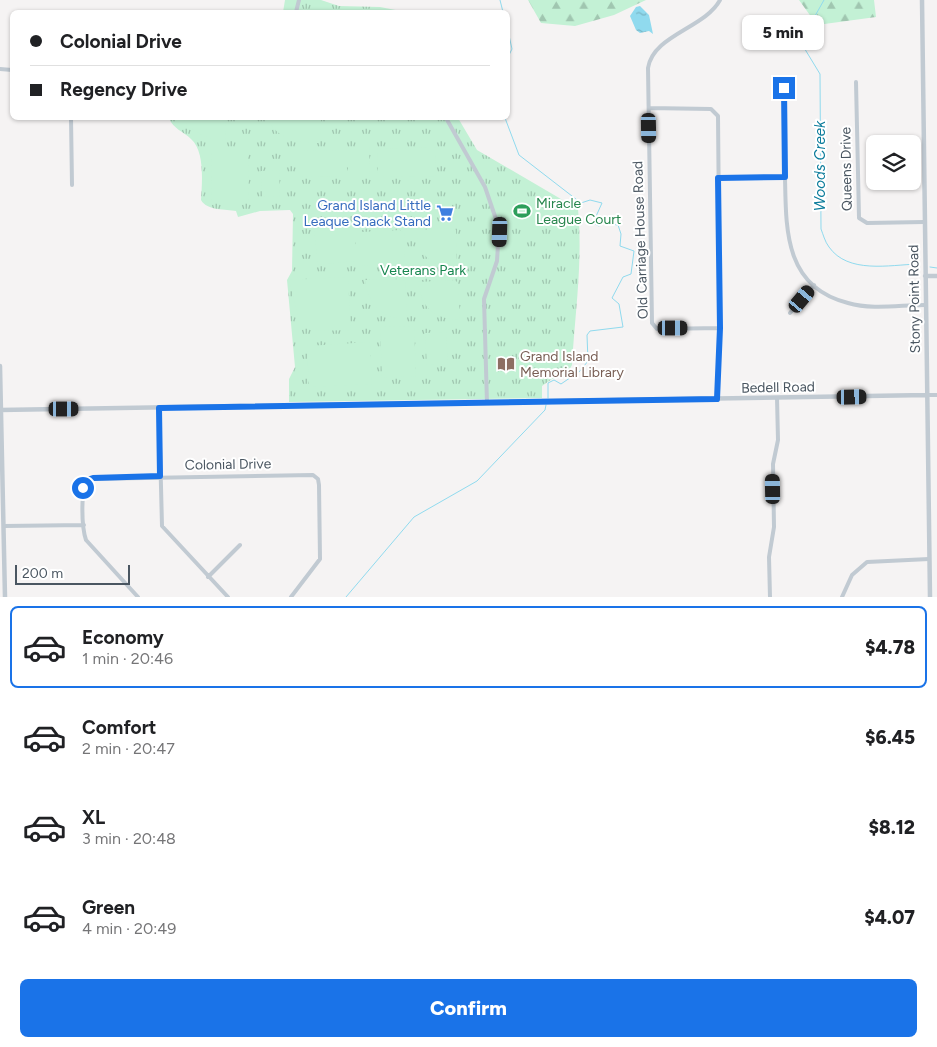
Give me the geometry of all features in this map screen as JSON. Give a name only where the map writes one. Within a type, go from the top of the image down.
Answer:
[{"type":"street","name":"Old Carriage House Road","points":[[720,0],[710,14],[663,44],[651,57],[648,68],[652,323],[657,329],[720,328]]},
{"type":"street","name":"Stony Point Road","points":[[922,0],[924,305],[930,597]]},
{"type":"street","name":"Queens Drive","points":[[856,82],[859,218],[867,223],[924,222]]},
{"type":"street","points":[[784,88],[788,243],[798,266],[814,285],[835,299],[857,305],[924,305]]},
{"type":"street","points":[[649,108],[711,109],[718,116],[720,328],[717,399]]},
{"type":"street","points":[[71,120],[72,185]]},
{"type":"street","points":[[447,120],[485,187],[499,228],[497,261],[484,299],[487,403]]},
{"type":"street","points":[[718,178],[785,177]]},
{"type":"street","points":[[925,276],[937,276]]},
{"type":"street","points":[[790,313],[814,285]]},
{"type":"street","points":[[0,366],[5,597]]},
{"type":"street","points":[[927,396],[937,396]]},
{"type":"street","name":"Bedell Road","points":[[0,410],[927,396]]},
{"type":"street","points":[[770,597],[769,557],[774,527],[773,464],[778,440],[777,398]]},
{"type":"street","points":[[159,408],[163,528],[228,597]]},
{"type":"street","name":"Colonial Drive","points":[[138,597],[88,544],[84,535],[83,490],[87,480],[93,478],[160,476],[310,474],[315,476],[319,485],[320,559],[291,597]]},
{"type":"street","points":[[4,526],[84,525]]},
{"type":"street","points":[[208,576],[240,545]]},
{"type":"street","points":[[842,597],[855,571],[867,562],[929,560]]},
{"type":"green space","points":[[285,0],[321,0],[339,6],[380,7],[396,10],[283,10]]},
{"type":"green space","points":[[528,0],[646,0],[614,15],[575,26],[541,23]]},
{"type":"green space","points":[[799,0],[874,0],[876,17],[817,25]]},
{"type":"green space","name":"Veterans Park","points":[[170,120],[459,120],[477,150],[578,209],[580,248],[577,306],[572,365],[565,377],[552,379],[542,386],[542,398],[289,402],[289,379],[295,367],[287,280],[292,271],[293,214],[290,210],[260,211],[238,217],[236,211],[212,208],[204,204],[201,200],[202,168],[199,151],[191,139]]},
{"type":"green space","points":[[184,120],[226,120],[225,141],[212,139],[191,128]]},
{"type":"green space","points":[[268,120],[321,120],[320,143],[289,139],[271,125]]},
{"type":"green space","points":[[348,147],[369,147],[370,178],[348,178]]},
{"type":"green space","points":[[435,147],[436,176],[378,177],[377,149]]},
{"type":"green space","points":[[341,150],[341,176],[299,177],[299,151]]},
{"type":"green space","points":[[211,151],[248,151],[249,203],[212,203]]},
{"type":"green space","points":[[279,170],[280,196],[262,197],[261,171]]},
{"type":"green space","name":"Miracle League Court","points":[[520,197],[531,199],[536,204],[534,212],[537,214],[546,208],[554,216],[550,225],[519,225],[514,222],[509,208],[498,211],[497,207]]},
{"type":"green space","points":[[363,205],[383,205],[379,221],[363,226]]},
{"type":"green space","points":[[385,205],[403,205],[402,225],[388,221]]},
{"type":"green space","points":[[351,225],[355,228],[355,261],[318,265],[314,229]]},
{"type":"green space","points":[[453,228],[456,230],[457,268],[448,268],[434,263],[423,253],[419,246],[416,230]]},
{"type":"green space","points":[[400,230],[404,233],[405,265],[361,266],[361,232]]},
{"type":"green space","points":[[552,247],[568,247],[568,263],[553,263]]},
{"type":"green space","points":[[346,277],[348,279],[351,330],[313,331],[298,316],[289,280]]},
{"type":"green space","points":[[402,279],[405,281],[407,318],[391,317],[378,309],[373,303],[366,288],[365,280]]},
{"type":"green space","points":[[455,280],[458,283],[460,320],[443,317],[430,310],[422,299],[418,282]]},
{"type":"green space","points":[[414,326],[416,376],[382,378],[380,327]]},
{"type":"green space","points":[[446,332],[448,364],[427,365],[425,333]]},
{"type":"green space","points":[[370,342],[372,384],[309,387],[307,346]]},
{"type":"water","points":[[640,6],[649,15],[653,34],[649,31],[640,33],[636,30],[630,16],[636,7]]},
{"type":"waterway","points":[[500,0],[502,10]]},
{"type":"waterway","name":"Woods Creek","points":[[824,0],[815,16],[804,27],[803,46],[820,74],[821,229],[829,247],[837,256],[858,265],[918,264]]},
{"type":"waterway","points":[[510,40],[512,49],[510,53]]},
{"type":"waterway","points":[[506,120],[519,155],[581,203],[590,200],[602,203],[593,223],[599,226],[603,223],[618,225],[621,234],[620,246],[634,251],[631,274],[623,277],[612,298],[619,304],[623,327],[590,331],[587,335],[588,361],[580,371],[561,384],[554,380],[548,383],[548,398]]},
{"type":"waterway","name":"Woods Creek","points":[[930,267],[937,268]]},
{"type":"waterway","points":[[346,597],[414,517],[477,481],[545,410],[546,405]]},
{"type":"place","name":"Miracle League Court","points":[[522,211]]},
{"type":"place","name":"Grand Island Little Leaque Snack Stand","points":[[445,213]]},
{"type":"place","name":"Grand Island Memorial Library","points":[[506,364]]},
{"type":"route","points":[[83,488],[87,480],[93,478],[160,476],[159,408],[717,399],[720,328],[718,178],[785,177],[784,88]]}]
